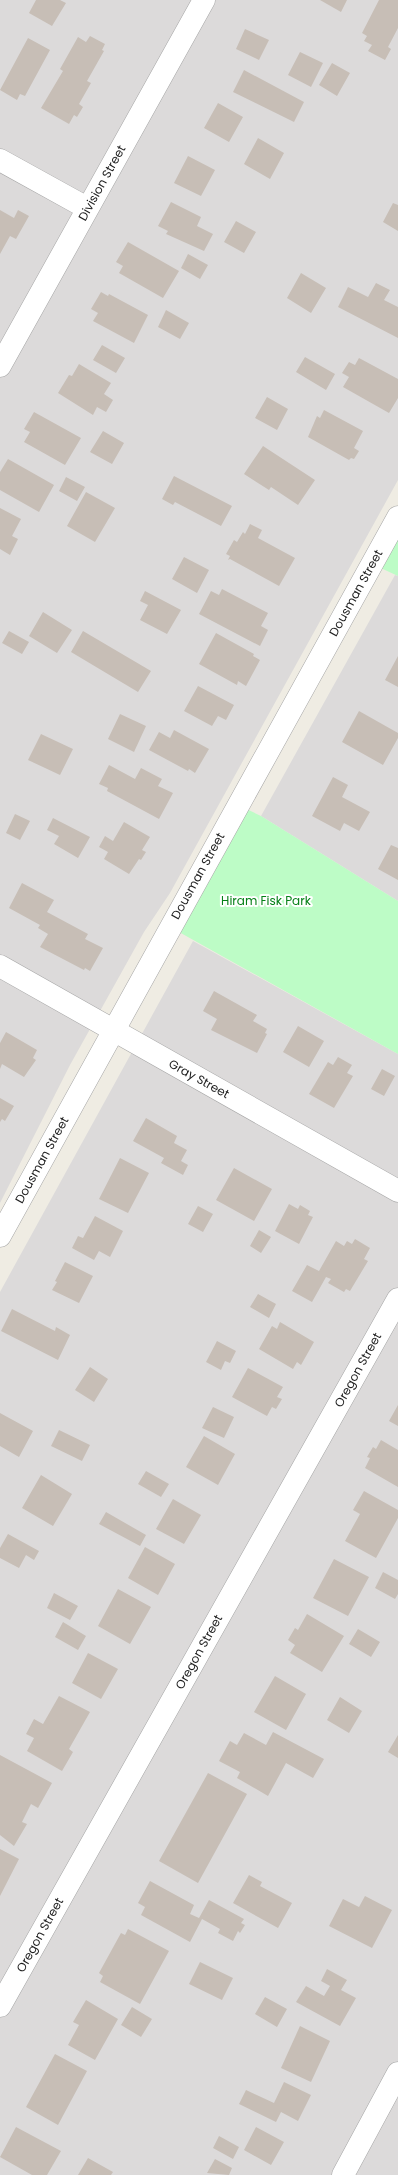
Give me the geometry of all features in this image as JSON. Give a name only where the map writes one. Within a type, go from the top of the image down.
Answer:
[{"type":"street","name":"Division Street","points":[[0,366],[204,0]]},
{"type":"street","points":[[0,160],[88,208]]},
{"type":"street","name":"Dousman Street","points":[[0,1236],[398,517]]},
{"type":"street","name":"Gray Street","points":[[0,966],[398,1191]]},
{"type":"street","name":"Oregon Street","points":[[0,2006],[398,1299]]},
{"type":"street","points":[[342,2175],[398,2073]]},
{"type":"shaded area","points":[[0,0],[398,0],[398,480],[170,893],[144,932],[70,1065],[0,1203]]},
{"type":"shaded area","points":[[395,575],[398,576],[398,901],[261,816]]},
{"type":"shaded area","points":[[193,941],[398,1054],[398,2175],[0,2175],[0,1292]]},
{"type":"green space","points":[[398,517],[398,576],[372,564]]},
{"type":"green space","name":"Hiram Fisk Park","points":[[238,805],[261,816],[398,901],[398,1054],[170,927]]},
{"type":"building","points":[[36,0],[60,0],[66,3],[52,26],[29,13]]},
{"type":"building","points":[[320,0],[347,0],[341,12]]},
{"type":"building","points":[[379,0],[398,0],[398,28],[388,47],[391,49],[385,60],[368,51],[372,45],[364,41],[367,36],[362,33]]},
{"type":"building","points":[[245,29],[269,40],[259,60],[236,49]]},
{"type":"building","points":[[90,36],[105,44],[102,50],[104,51],[87,81],[91,83],[79,104],[83,107],[77,117],[74,115],[69,124],[41,108],[63,71],[60,69],[78,37],[86,42]]},
{"type":"building","points":[[28,38],[50,50],[25,96],[20,94],[17,100],[0,90]]},
{"type":"building","points":[[300,52],[323,63],[311,87],[288,75]]},
{"type":"building","points":[[332,63],[350,73],[337,96],[319,85]]},
{"type":"building","points":[[244,70],[304,102],[294,122],[233,92]]},
{"type":"building","points":[[218,103],[243,117],[229,142],[204,128]]},
{"type":"building","points":[[258,138],[284,153],[270,179],[244,164]]},
{"type":"building","points":[[188,156],[215,170],[201,196],[174,183]]},
{"type":"building","points":[[171,202],[201,217],[197,226],[213,234],[204,251],[166,234],[168,231],[158,226]]},
{"type":"building","points":[[393,203],[398,205],[398,231],[383,222]]},
{"type":"building","points":[[0,210],[14,218],[18,210],[29,216],[16,239],[10,236],[0,254]]},
{"type":"building","points":[[236,221],[256,232],[244,253],[224,242]]},
{"type":"building","points":[[128,242],[179,271],[163,298],[119,273],[123,266],[116,262]]},
{"type":"building","points":[[188,254],[208,265],[200,279],[181,268]]},
{"type":"building","points":[[301,273],[326,288],[311,313],[287,298]]},
{"type":"building","points":[[376,283],[390,290],[384,300],[398,307],[398,338],[338,307],[348,287],[368,297]]},
{"type":"building","points":[[101,292],[108,296],[109,294],[148,315],[134,343],[93,321],[98,313],[91,309]]},
{"type":"building","points":[[166,310],[189,323],[180,339],[158,327]]},
{"type":"building","points":[[102,345],[125,358],[116,373],[93,360]]},
{"type":"building","points":[[305,357],[335,374],[326,390],[296,372]]},
{"type":"building","points":[[359,358],[398,379],[398,398],[389,413],[343,387],[349,377],[342,373],[349,362],[355,365]]},
{"type":"building","points":[[79,364],[111,383],[104,394],[113,400],[106,412],[97,407],[93,415],[58,393],[69,375],[72,376]]},
{"type":"building","points":[[267,397],[288,409],[277,430],[255,418]]},
{"type":"building","points":[[324,410],[363,431],[354,448],[359,451],[354,459],[351,458],[349,460],[308,437],[317,416],[320,418]]},
{"type":"building","points":[[34,412],[81,438],[65,465],[24,442],[30,432],[24,429]]},
{"type":"building","points":[[103,431],[124,443],[112,464],[90,452]]},
{"type":"building","points":[[263,446],[315,480],[298,505],[271,487],[269,490],[244,474]]},
{"type":"building","points":[[8,459],[54,485],[39,512],[0,490],[0,472]]},
{"type":"building","points":[[174,476],[232,506],[221,526],[175,502],[173,505],[162,499]]},
{"type":"building","points":[[66,477],[85,487],[77,501],[59,491]]},
{"type":"building","points":[[86,492],[115,508],[95,542],[67,526]]},
{"type":"building","points":[[0,508],[21,519],[12,536],[18,539],[10,555],[0,549]]},
{"type":"building","points":[[250,524],[262,530],[258,538],[295,558],[279,586],[230,559],[228,560],[230,556],[226,554],[234,540],[237,542],[243,532],[245,534]]},
{"type":"building","points":[[184,557],[209,570],[197,593],[172,579]]},
{"type":"building","points":[[222,589],[268,613],[261,626],[268,630],[260,646],[199,614],[211,591],[219,595]]},
{"type":"building","points":[[145,591],[181,610],[167,634],[140,620],[148,605],[140,601]]},
{"type":"building","points":[[43,612],[72,630],[57,653],[29,636]]},
{"type":"building","points":[[9,631],[29,642],[22,654],[2,643]]},
{"type":"building","points":[[83,631],[151,671],[138,692],[71,652]]},
{"type":"building","points":[[216,633],[254,654],[253,656],[260,660],[246,686],[238,681],[237,685],[199,664]]},
{"type":"building","points":[[398,656],[398,687],[385,680]]},
{"type":"building","points":[[198,686],[234,705],[226,720],[218,716],[212,726],[184,711]]},
{"type":"building","points":[[359,711],[398,733],[398,738],[383,765],[342,742]]},
{"type":"building","points":[[120,714],[146,726],[134,752],[108,739]]},
{"type":"building","points":[[174,730],[209,749],[195,773],[189,769],[188,771],[149,750],[159,732],[170,738]]},
{"type":"building","points":[[41,734],[73,749],[60,775],[28,760]]},
{"type":"building","points":[[109,765],[135,779],[141,768],[162,779],[158,786],[173,793],[159,819],[107,791],[108,788],[99,784]]},
{"type":"building","points":[[333,777],[348,785],[342,797],[370,812],[359,831],[344,823],[340,831],[312,816]]},
{"type":"building","points":[[15,814],[30,821],[20,840],[6,833]]},
{"type":"building","points":[[53,818],[90,837],[78,858],[54,844],[59,836],[47,830]]},
{"type":"building","points":[[124,822],[150,837],[142,850],[146,852],[141,860],[139,859],[129,874],[104,859],[108,852],[99,847],[105,836],[113,841]]},
{"type":"building","points":[[391,845],[398,848],[398,880],[378,869]]},
{"type":"building","points":[[22,883],[54,900],[47,912],[88,934],[85,939],[103,948],[90,971],[85,968],[84,970],[40,947],[48,934],[38,928],[40,925],[9,908]]},
{"type":"building","points":[[214,991],[257,1015],[253,1021],[267,1029],[265,1033],[267,1034],[257,1053],[211,1030],[217,1019],[203,1011]]},
{"type":"building","points":[[298,1026],[324,1041],[309,1067],[283,1052]]},
{"type":"building","points":[[6,1032],[37,1050],[33,1058],[36,1060],[24,1077],[2,1064],[0,1069],[0,1043]]},
{"type":"building","points":[[338,1057],[352,1065],[347,1073],[353,1076],[334,1108],[309,1094],[328,1062],[333,1065]]},
{"type":"building","points":[[382,1069],[395,1076],[384,1096],[371,1089]]},
{"type":"building","points":[[0,1098],[14,1106],[5,1121],[2,1119],[0,1122]]},
{"type":"building","points":[[146,1118],[177,1136],[174,1143],[187,1150],[181,1161],[188,1165],[183,1175],[161,1163],[164,1158],[133,1141]]},
{"type":"building","points":[[120,1158],[149,1173],[128,1213],[99,1199]]},
{"type":"building","points":[[234,1168],[272,1189],[254,1221],[216,1200]]},
{"type":"building","points":[[289,1204],[298,1209],[300,1205],[310,1211],[308,1215],[313,1217],[299,1244],[275,1231]]},
{"type":"building","points":[[198,1206],[213,1214],[203,1232],[188,1224]]},
{"type":"building","points":[[95,1216],[123,1231],[110,1257],[99,1251],[94,1260],[72,1248],[78,1236],[83,1238]]},
{"type":"building","points":[[259,1230],[271,1237],[261,1253],[250,1246]]},
{"type":"building","points":[[355,1239],[370,1248],[364,1259],[368,1261],[350,1291],[346,1289],[344,1292],[328,1283],[331,1279],[326,1277],[312,1302],[292,1291],[307,1265],[319,1271],[336,1241],[344,1246],[347,1241],[352,1244]]},
{"type":"building","points":[[65,1262],[93,1276],[79,1303],[52,1290]]},
{"type":"building","points":[[258,1294],[276,1304],[269,1318],[250,1307]]},
{"type":"building","points":[[12,1309],[55,1331],[56,1327],[70,1335],[58,1360],[1,1331]]},
{"type":"building","points":[[280,1322],[314,1342],[301,1365],[297,1362],[293,1369],[259,1349],[272,1326],[277,1329]]},
{"type":"building","points":[[217,1341],[236,1351],[230,1363],[225,1361],[221,1370],[206,1362]]},
{"type":"building","points":[[90,1367],[108,1379],[94,1402],[75,1390]]},
{"type":"building","points":[[248,1368],[283,1387],[277,1397],[282,1399],[276,1409],[272,1407],[267,1416],[232,1397]]},
{"type":"building","points":[[398,1405],[398,1426],[389,1421]]},
{"type":"building","points":[[213,1407],[234,1417],[224,1438],[202,1428]]},
{"type":"building","points":[[0,1413],[33,1431],[19,1457],[0,1446]]},
{"type":"building","points":[[59,1430],[90,1445],[82,1461],[51,1446]]},
{"type":"building","points":[[204,1436],[235,1454],[218,1485],[186,1467]]},
{"type":"building","points":[[381,1440],[398,1450],[398,1487],[365,1468],[370,1458],[367,1457],[373,1447],[376,1449]]},
{"type":"building","points":[[146,1471],[169,1484],[161,1497],[138,1484]]},
{"type":"building","points":[[41,1475],[72,1494],[53,1526],[22,1508]]},
{"type":"building","points":[[364,1491],[398,1510],[398,1518],[376,1558],[345,1541],[360,1514],[353,1510]]},
{"type":"building","points":[[173,1499],[201,1515],[184,1544],[156,1529]]},
{"type":"building","points":[[106,1512],[146,1535],[140,1546],[99,1524]]},
{"type":"building","points":[[8,1534],[39,1551],[34,1560],[26,1555],[19,1568],[0,1558],[0,1548]]},
{"type":"building","points":[[145,1547],[175,1564],[158,1595],[128,1578]]},
{"type":"building","points":[[334,1559],[369,1577],[348,1616],[313,1598]]},
{"type":"building","points":[[383,1572],[398,1580],[398,1594],[395,1599],[375,1588]]},
{"type":"building","points":[[118,1589],[151,1607],[130,1644],[98,1626]]},
{"type":"building","points":[[54,1593],[78,1606],[70,1620],[47,1608]]},
{"type":"building","points":[[307,1614],[344,1636],[322,1672],[290,1653],[295,1645],[288,1640],[295,1628],[298,1630]]},
{"type":"building","points":[[63,1622],[86,1636],[78,1650],[55,1637]]},
{"type":"building","points":[[358,1629],[380,1642],[371,1657],[349,1644]]},
{"type":"building","points":[[88,1653],[118,1669],[101,1699],[72,1683]]},
{"type":"building","points":[[275,1676],[306,1694],[286,1730],[254,1712]]},
{"type":"building","points":[[59,1696],[90,1712],[69,1749],[73,1752],[62,1771],[27,1751],[34,1738],[26,1734],[34,1719],[43,1724]]},
{"type":"building","points":[[340,1697],[362,1711],[349,1733],[327,1720]]},
{"type":"building","points":[[273,1732],[324,1759],[313,1778],[286,1763],[268,1796],[237,1778],[240,1772],[219,1761],[230,1741],[237,1745],[244,1733],[266,1745]]},
{"type":"building","points":[[398,1735],[398,1758],[388,1752]]},
{"type":"building","points":[[0,1755],[52,1783],[38,1808],[31,1804],[22,1822],[27,1824],[14,1846],[0,1835]]},
{"type":"building","points":[[208,1773],[247,1794],[198,1883],[159,1861]]},
{"type":"building","points":[[0,1849],[19,1859],[0,1896]]},
{"type":"building","points":[[249,1875],[262,1882],[260,1886],[292,1903],[278,1928],[233,1903]]},
{"type":"building","points":[[150,1881],[194,1905],[190,1914],[199,1918],[209,1900],[244,1919],[241,1923],[245,1925],[240,1933],[238,1931],[233,1941],[218,1933],[220,1929],[202,1919],[190,1942],[141,1915],[145,1907],[138,1903]]},
{"type":"building","points":[[365,1896],[392,1910],[372,1948],[329,1926],[343,1899],[359,1907]]},
{"type":"building","points":[[128,1929],[169,1951],[140,2004],[100,1982],[103,1976],[99,1973],[121,1933],[125,1935]]},
{"type":"building","points":[[200,1962],[233,1978],[222,2000],[189,1984]]},
{"type":"building","points":[[327,1969],[347,1980],[341,1990],[356,1998],[340,2026],[296,2002],[306,1986],[324,1996],[330,1986],[321,1981]]},
{"type":"building","points":[[265,1997],[287,2009],[277,2027],[255,2014]]},
{"type":"building","points":[[86,2000],[118,2019],[95,2060],[68,2045],[79,2025],[73,2022]]},
{"type":"building","points":[[132,2007],[152,2019],[141,2037],[121,2025]]},
{"type":"building","points":[[300,2026],[330,2041],[311,2082],[281,2068]]},
{"type":"building","points":[[55,2054],[87,2071],[58,2125],[26,2107]]},
{"type":"building","points":[[284,2082],[311,2095],[298,2121],[281,2112],[276,2122],[239,2104],[246,2090],[274,2103]]},
{"type":"building","points":[[16,2127],[61,2151],[47,2175],[32,2175],[0,2157]]},
{"type":"building","points":[[256,2127],[284,2142],[271,2165],[244,2150]]},
{"type":"building","points":[[219,2136],[239,2147],[233,2159],[213,2148]]},
{"type":"building","points":[[88,2158],[113,2172],[111,2175],[78,2175]]},
{"type":"building","points":[[215,2159],[232,2168],[229,2175],[207,2173]]}]
